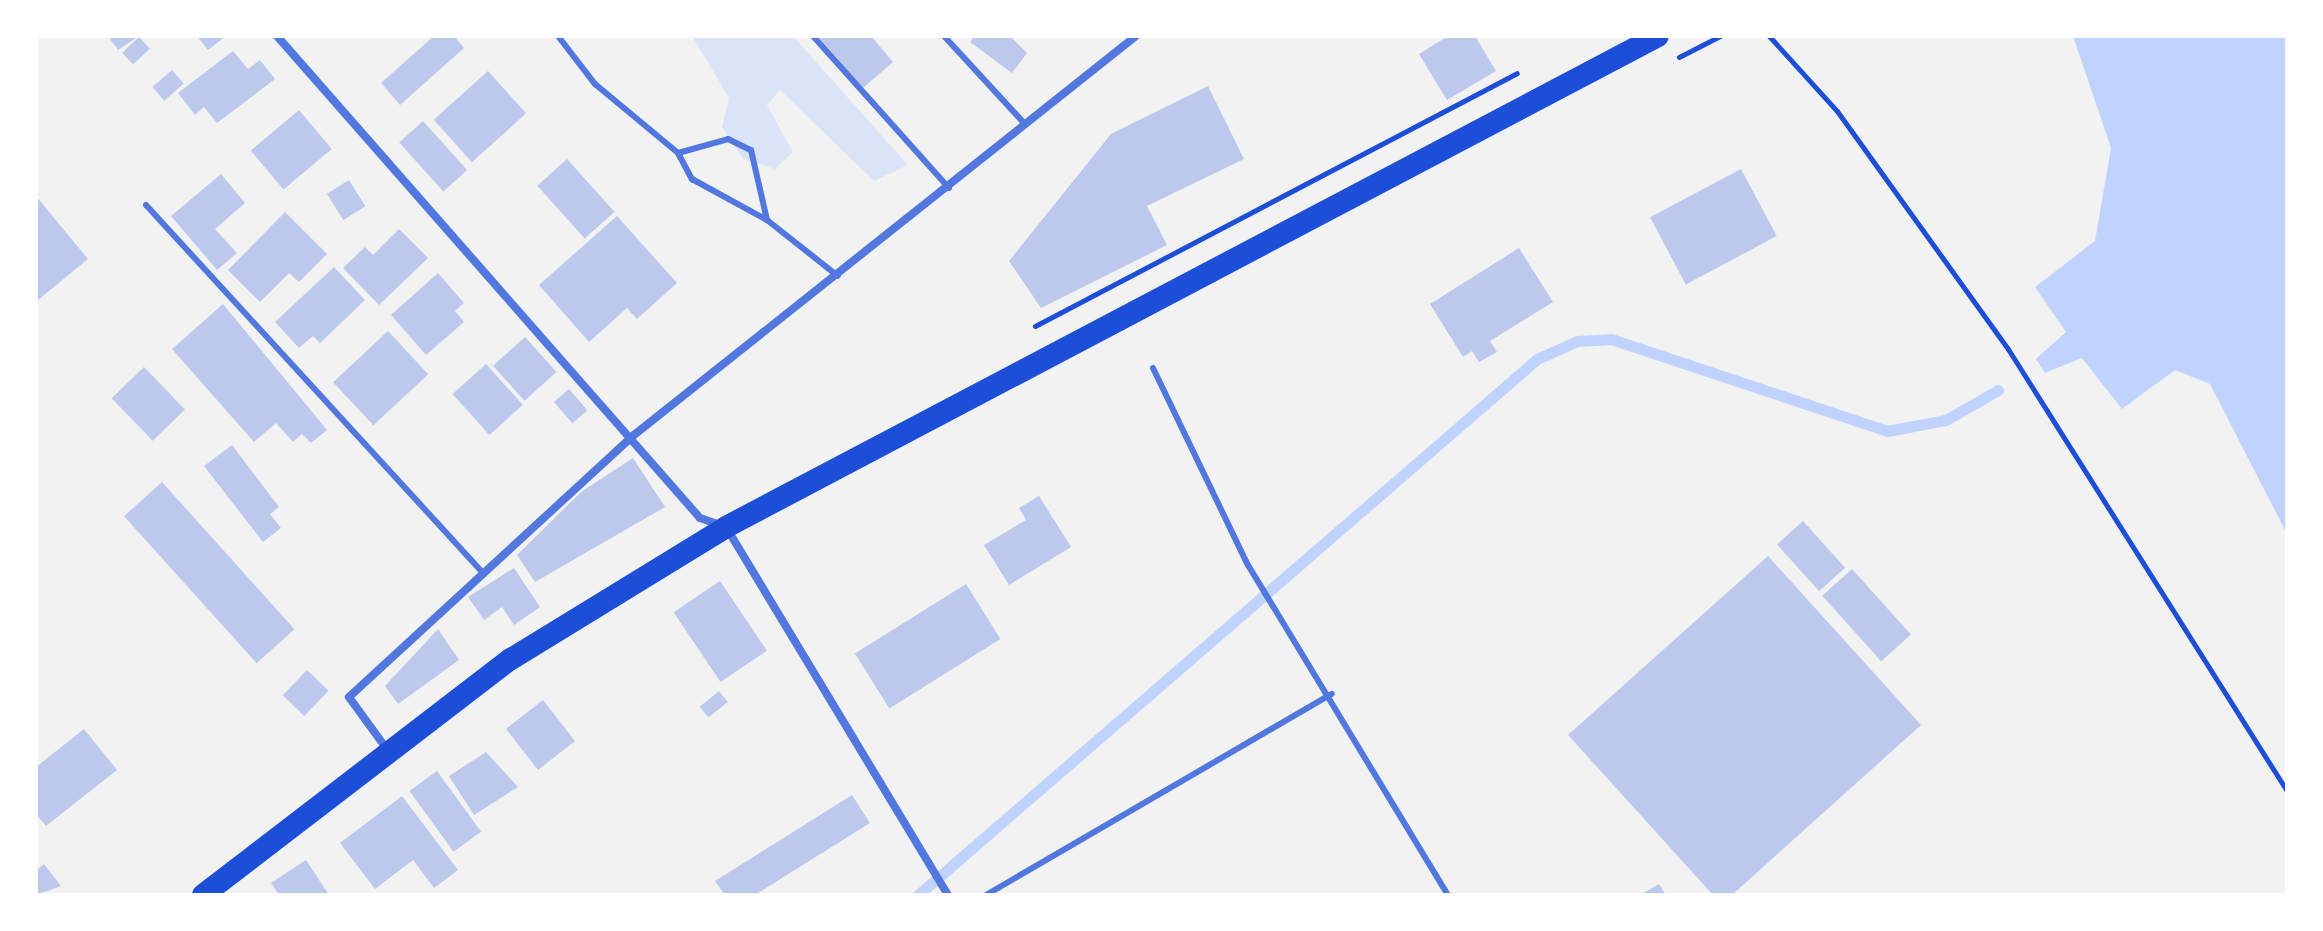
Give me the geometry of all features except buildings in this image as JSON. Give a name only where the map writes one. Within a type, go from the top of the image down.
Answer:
[{"type":"highway","points":[[203,895],[386,748],[511,659],[726,527],[1658,36]]},
{"type":"street","points":[[277,36],[634,435],[700,518],[726,527],[948,895]]},
{"type":"street","points":[[386,748],[349,697],[634,435],[949,188],[1024,123],[1136,36]]},
{"type":"lane","points":[[558,36],[595,84],[678,153],[692,179],[767,220],[838,276]]},
{"type":"lane","points":[[813,36],[949,188]]},
{"type":"lane","points":[[944,36],[1024,123]]},
{"type":"lane","points":[[678,153],[728,139],[751,150],[767,220]]},
{"type":"lane","points":[[146,205],[484,574]]},
{"type":"lane","points":[[1153,368],[1248,565],[1332,694],[1448,895]]},
{"type":"lane","points":[[986,895],[1332,694]]},
{"type":"path","points":[[1664,65],[1720,36]]},
{"type":"path","points":[[1769,36],[1837,111],[2008,349],[2287,791]]},
{"type":"path","points":[[1035,326],[1533,65]]},
{"type":"shaded area","points":[[692,36],[793,36],[908,165],[874,181],[780,90],[767,105],[793,152],[775,169],[743,159],[722,127],[729,98]]},
{"type":"water","points":[[2073,36],[2287,36],[2287,534],[2210,384],[2175,370],[2122,409],[2082,358],[2045,373],[2036,359],[2066,332],[2035,287],[2095,241],[2111,148]]},
{"type":"waterway","points":[[918,895],[1537,359],[1577,341],[1611,339],[1887,431],[1946,420],[1998,390]]}]
